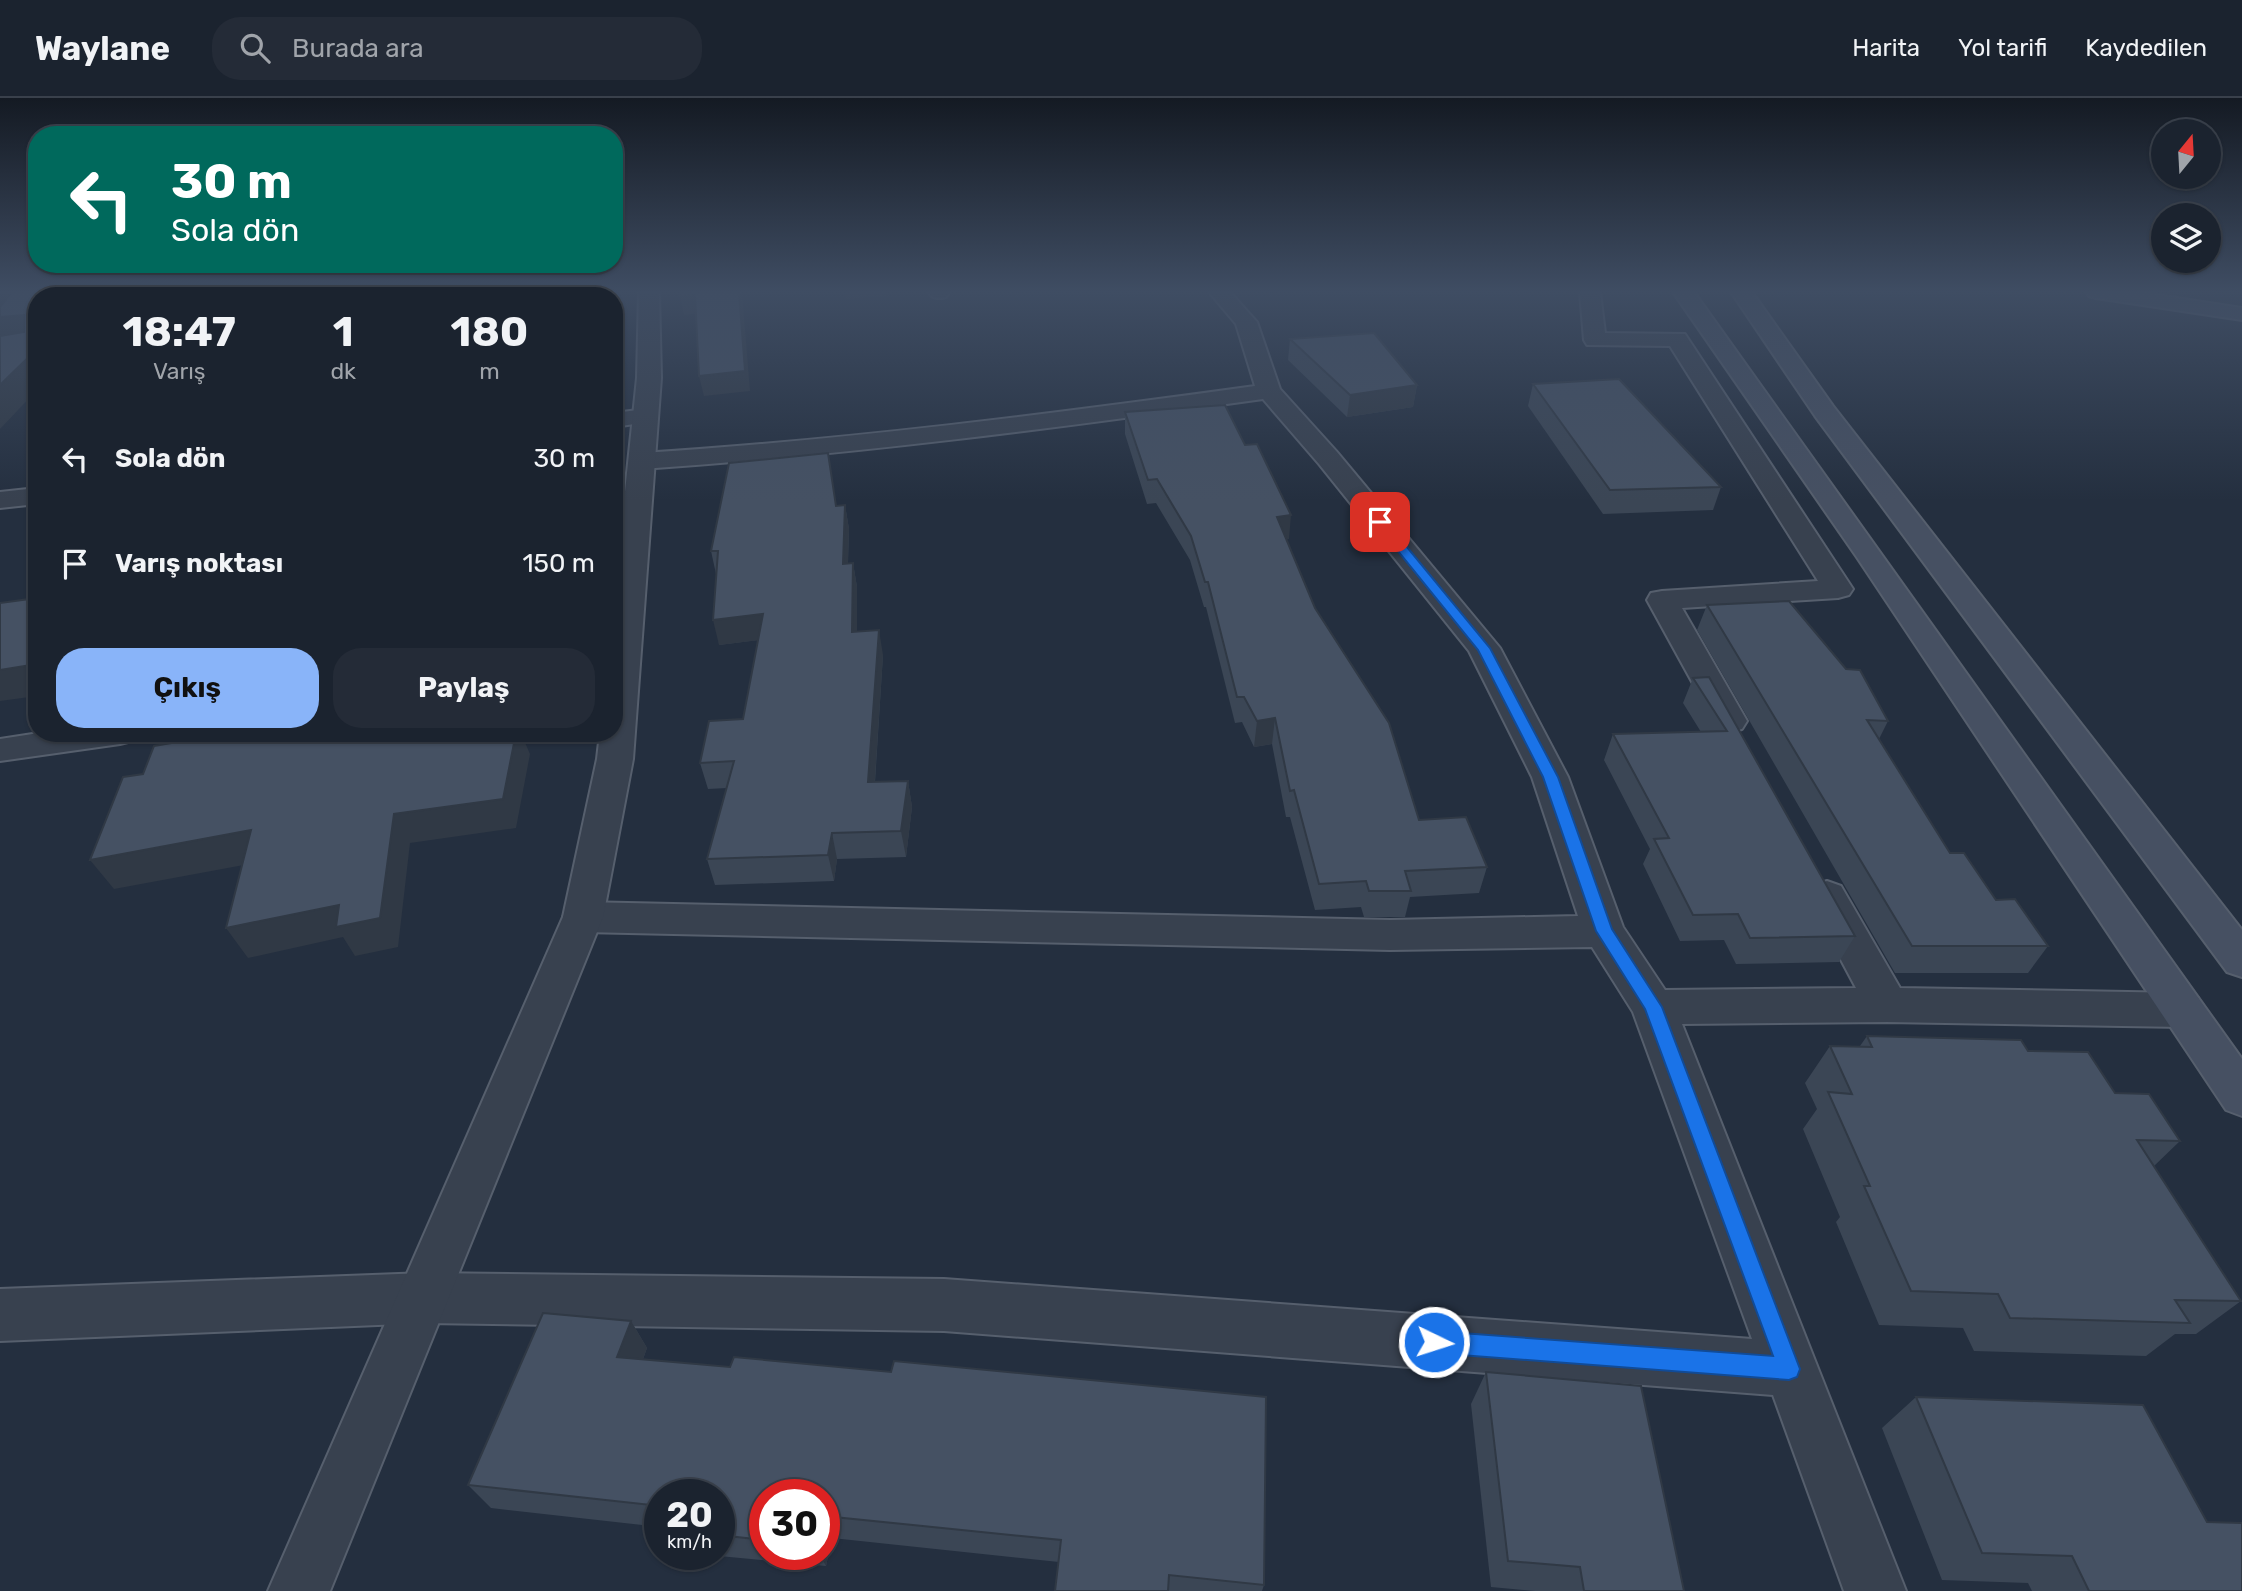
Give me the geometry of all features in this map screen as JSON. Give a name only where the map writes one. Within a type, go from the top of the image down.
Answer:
[{"type":"main road","points":[[1732,362],[1870,556],[2242,1096]]},
{"type":"main road","points":[[1790,362],[1824,411],[2242,961]]},
{"type":"street","points":[[623,629],[642,460],[630,418],[649,378],[649,362]]},
{"type":"street","points":[[1259,362],[1269,391],[1328,458],[1484,648],[1550,777],[1604,931],[1653,1007],[1875,1591]]},
{"type":"street","points":[[1692,362],[1838,589],[1662,600],[1742,743]]},
{"type":"street","points":[[642,460],[767,453],[998,429],[1269,391]]},
{"type":"street","points":[[0,500],[28,497]]},
{"type":"street","points":[[0,750],[56,742]]},
{"type":"street","points":[[299,1591],[425,1298],[583,918],[615,759],[616,742]]},
{"type":"street","points":[[1814,874],[1887,1005]]},
{"type":"street","points":[[583,918],[1390,935],[1604,931]]},
{"type":"street","points":[[1653,1007],[1887,1005],[2183,1010]]},
{"type":"street","points":[[0,1315],[425,1298],[944,1305],[1789,1369]]},
{"type":"building","points":[[0,362],[24,362],[0,385]]},
{"type":"building","points":[[698,362],[744,362],[745,371],[699,376]]},
{"type":"building","points":[[1314,362],[1398,362],[1417,385],[1350,395]]},
{"type":"building","points":[[1619,379],[1721,487],[1610,490],[1533,384]]},
{"type":"building","points":[[1225,405],[1245,445],[1257,444],[1291,515],[1277,517],[1315,608],[1389,723],[1419,820],[1466,817],[1487,867],[1405,871],[1411,891],[1369,891],[1366,881],[1319,884],[1294,790],[1290,791],[1275,718],[1257,721],[1244,697],[1237,697],[1208,582],[1205,582],[1191,536],[1157,479],[1148,480],[1125,412]]},
{"type":"building","points":[[828,453],[836,506],[845,505],[843,564],[853,563],[852,632],[879,630],[868,782],[908,781],[901,831],[832,833],[828,855],[707,859],[734,761],[700,763],[709,721],[743,719],[763,614],[713,620],[718,551],[711,551],[729,463]]},
{"type":"building","points":[[28,599],[28,665],[0,670],[0,603]]},
{"type":"building","points":[[1789,601],[1846,669],[1860,670],[1888,721],[1867,720],[1950,853],[1964,853],[1996,900],[2015,899],[2048,946],[1912,946],[1707,605]]},
{"type":"building","points":[[1709,677],[1855,936],[1750,938],[1738,914],[1693,915],[1654,839],[1669,838],[1613,734],[1727,731],[1693,678]]},
{"type":"building","points":[[177,742],[514,742],[503,799],[394,814],[380,918],[336,927],[339,905],[226,928],[251,830],[90,860],[123,777],[143,774],[154,746]]},
{"type":"building","points":[[1867,1036],[2021,1040],[2028,1051],[2088,1052],[2115,1093],[2149,1094],[2180,1141],[2137,1140],[2241,1301],[2175,1300],[2190,1323],[2010,1318],[1998,1294],[1911,1291],[1864,1186],[1870,1186],[1828,1092],[1852,1094],[1830,1046],[1872,1047]]},
{"type":"building","points":[[543,1313],[631,1321],[617,1357],[730,1367],[734,1357],[891,1372],[894,1361],[1266,1397],[1264,1585],[1169,1575],[1168,1591],[1055,1591],[1061,1540],[840,1518],[840,1479],[749,1479],[749,1538],[735,1537],[735,1479],[644,1479],[644,1504],[468,1485]]},
{"type":"building","points":[[1486,1372],[1641,1386],[1684,1591],[1584,1591],[1580,1567],[1508,1561]]},
{"type":"building","points":[[1916,1397],[2143,1405],[2207,1522],[2242,1523],[2242,1591],[2089,1591],[2072,1556],[1982,1553]]},
{"type":"route","points":[[1380,522],[1484,648],[1550,777],[1604,931],[1653,1007],[1789,1369],[1434,1342]]}]
